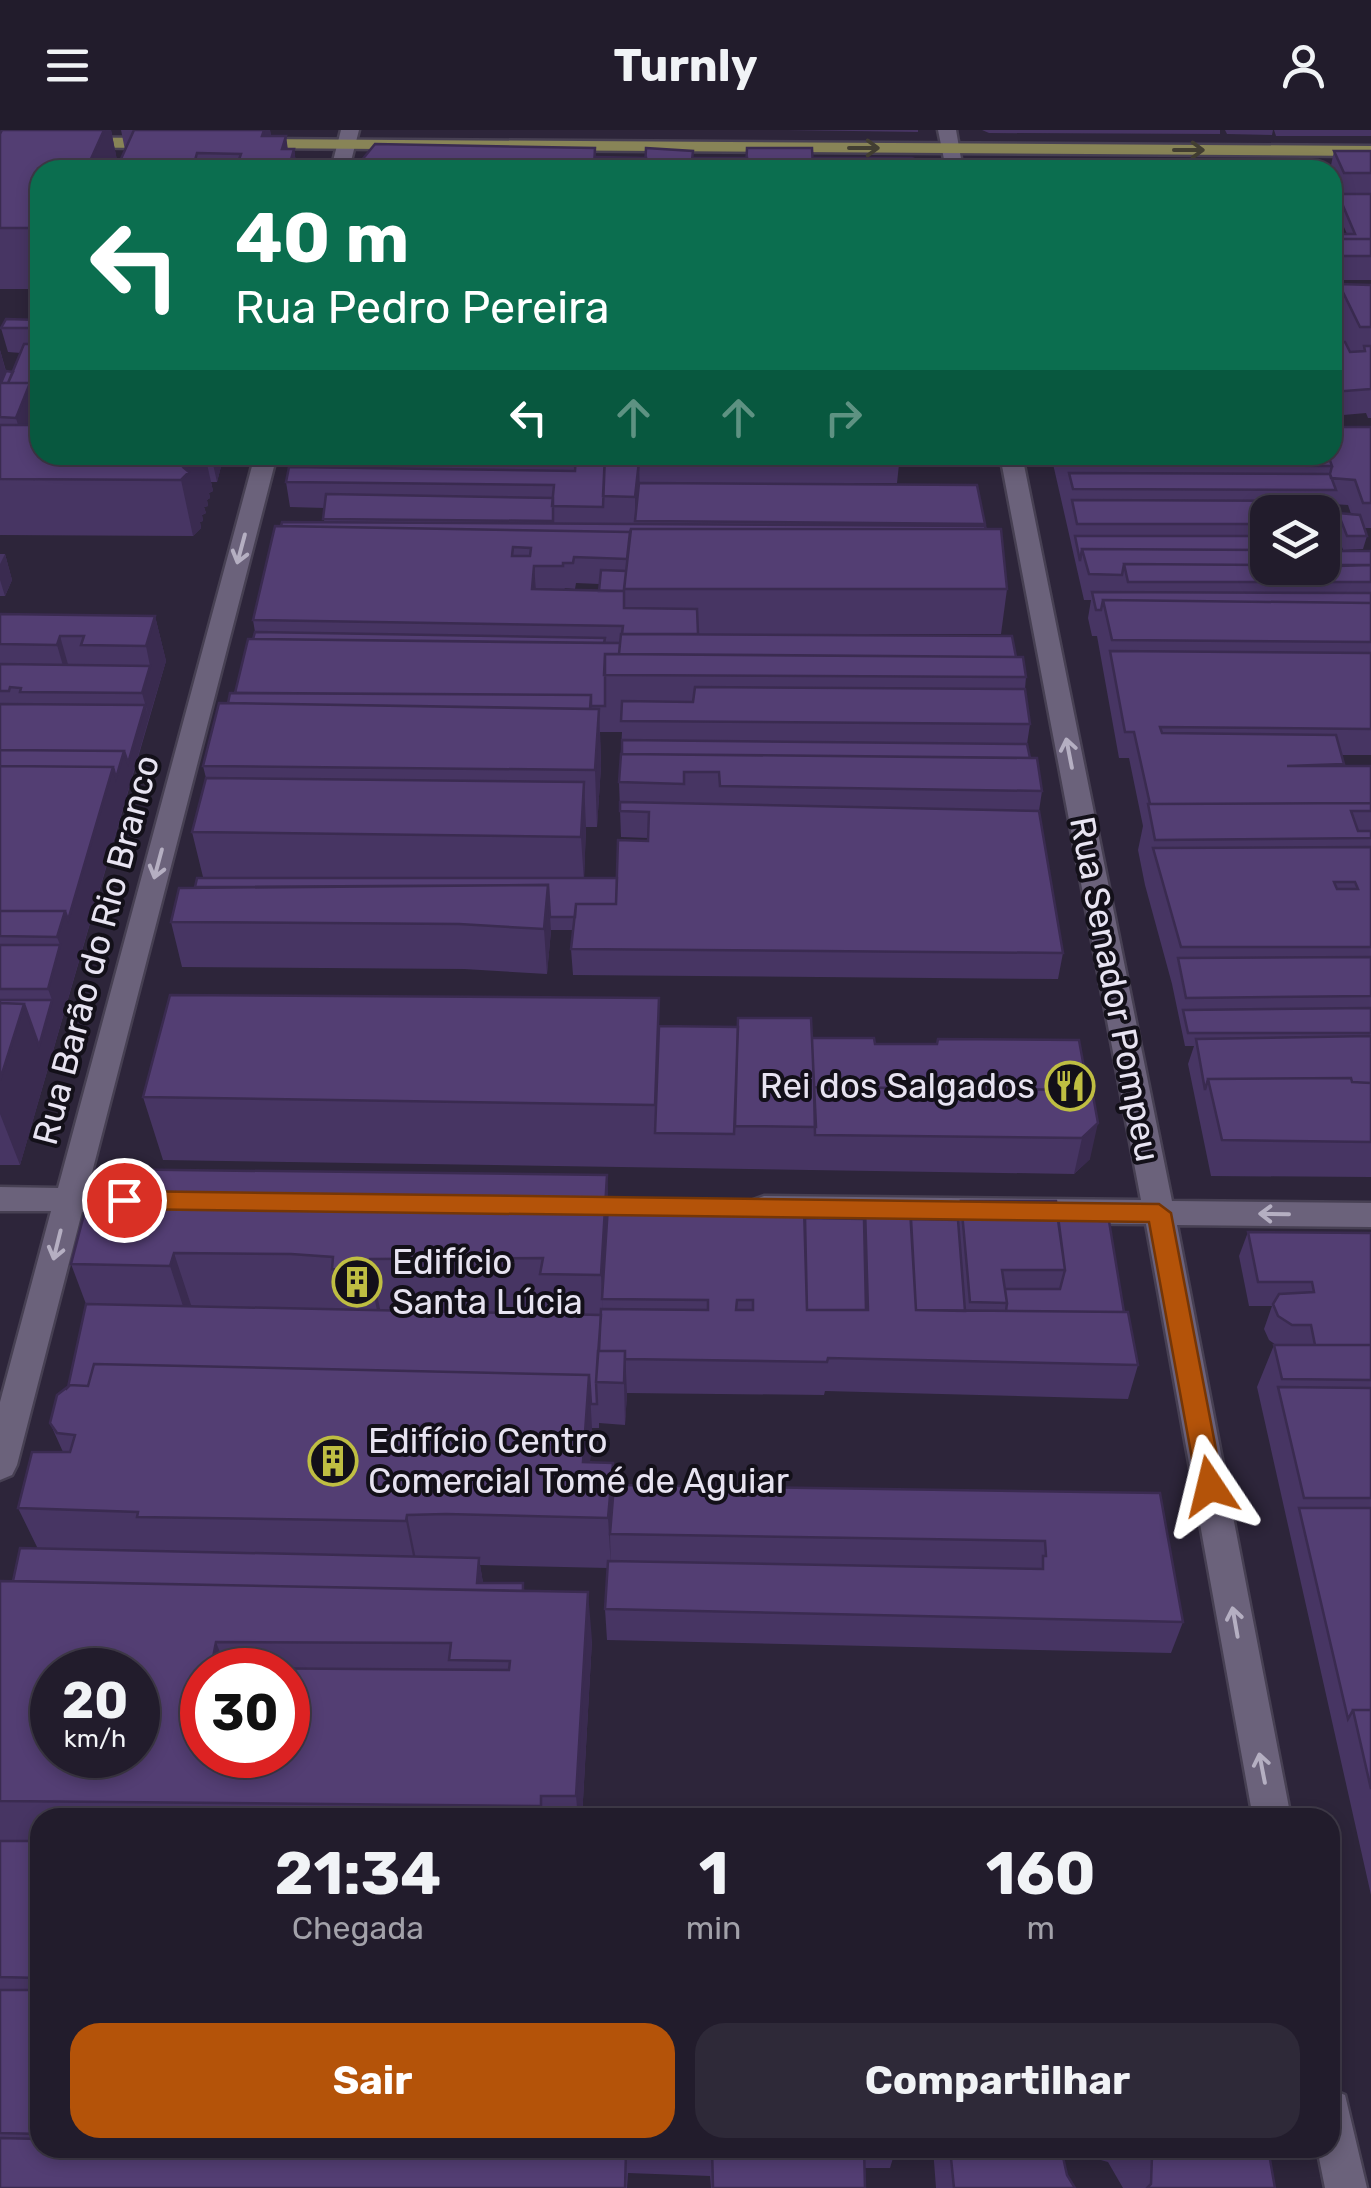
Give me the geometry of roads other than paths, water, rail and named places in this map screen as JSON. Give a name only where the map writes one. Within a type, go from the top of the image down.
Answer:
[{"type":"main road","points":[[220,144],[348,137],[949,139],[1371,151]]},
{"type":"main road","points":[[0,142],[180,143]]},
{"type":"main road","points":[[1342,170],[1371,170]]},
{"type":"street","name":"Rua Barão do Rio Branco","points":[[0,1465],[263,465]]},
{"type":"street","name":"Rua Senador Pompeu","points":[[1013,465],[1270,1808]]},
{"type":"street","points":[[0,1199],[152,1200]]},
{"type":"street","points":[[742,1208],[1371,1215]]},
{"type":"street","points":[[1340,2158],[1346,2188]]},
{"type":"place","name":"Rei dos Salgados","points":[[1070,1086]]},
{"type":"place","name":"Edifício Santa Lúcia","points":[[357,1282]]},
{"type":"place","name":"Edifício Centro Comercial Tomé de Aguiar","points":[[333,1461]]}]
